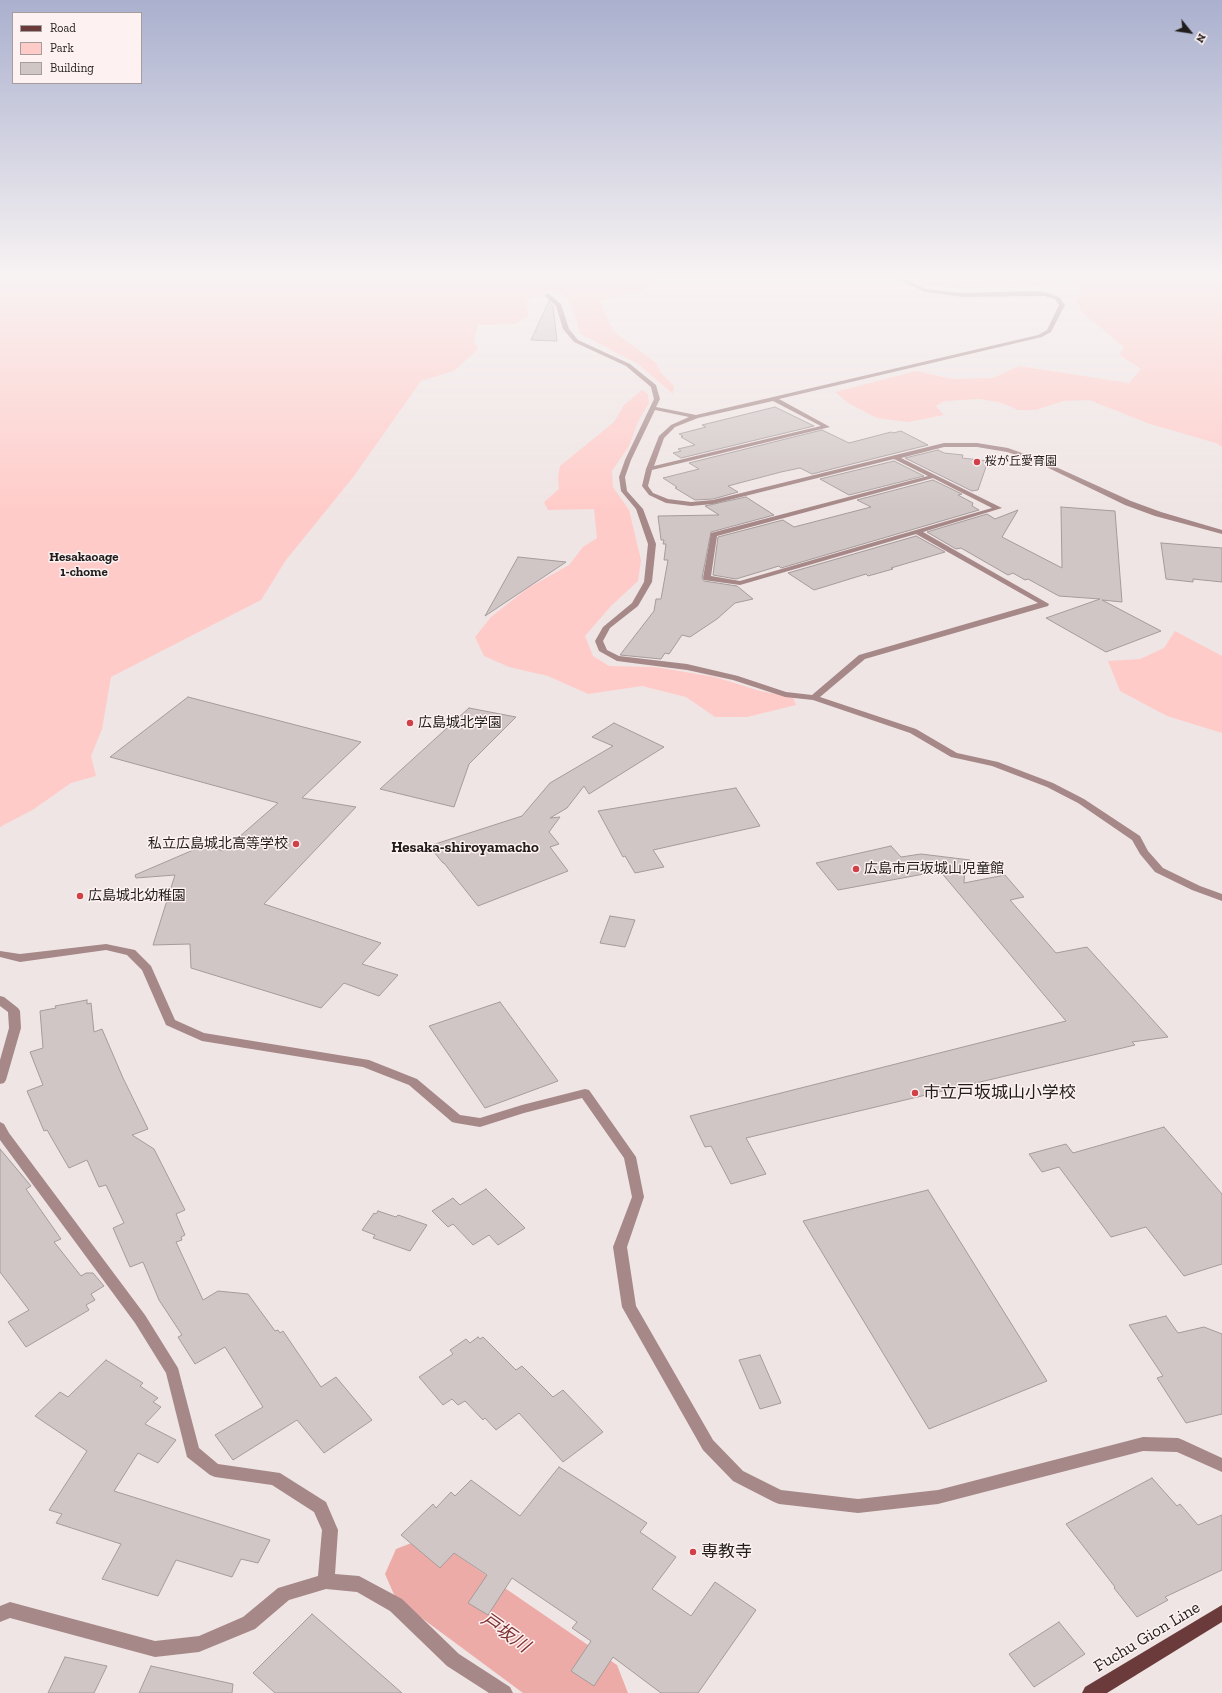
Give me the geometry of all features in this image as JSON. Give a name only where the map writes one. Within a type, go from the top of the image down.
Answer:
[{"type":"main road","name":"Fuchu Gion Line","points":[[1091,1693],[1222,1613]]},
{"type":"street","points":[[602,353],[628,365],[654,386],[658,399],[628,460],[622,477],[624,491],[639,509],[652,544],[648,582],[636,604],[607,627],[599,641],[603,652],[617,658],[687,667],[735,678],[785,694],[814,698],[912,731],[954,755],[995,764],[1050,785],[1080,801],[1136,838],[1144,852],[1159,870],[1196,888],[1222,898]]},
{"type":"street","points":[[968,353],[696,417],[674,426],[661,437],[649,469],[645,486],[651,494],[666,501],[691,504],[713,502],[944,444],[977,445],[1008,450],[1034,459],[1128,503],[1158,514],[1222,532]]},
{"type":"street","points":[[649,469],[827,427],[774,399]]},
{"type":"street","points":[[654,408],[696,417]]},
{"type":"street","points":[[895,456],[998,508],[740,582],[707,578],[714,535],[934,476]]},
{"type":"street","points":[[814,698],[862,657],[1045,604],[916,531]]},
{"type":"street","points":[[0,954],[20,958],[106,947],[131,952],[147,969],[170,1022],[202,1037],[366,1064],[413,1082],[456,1119],[480,1123],[522,1109],[585,1093],[630,1157],[638,1197],[620,1246],[629,1307],[708,1445],[738,1476],[779,1497],[858,1506],[938,1497],[1143,1444],[1178,1445],[1222,1465]]},
{"type":"street","points":[[0,1000],[14,1011],[15,1028],[0,1080]]},
{"type":"street","points":[[0,1127],[3,1135],[140,1319],[173,1372],[192,1452],[215,1470],[240,1472],[275,1478],[320,1507],[330,1530],[326,1581]]},
{"type":"street","points":[[0,1614],[10,1610],[155,1649],[199,1644],[249,1623],[284,1594],[326,1581],[359,1584],[396,1605],[453,1660],[504,1693]]},
{"type":"green space","points":[[0,353],[474,353],[454,371],[421,381],[354,476],[286,560],[261,600],[111,677],[102,729],[91,756],[96,776],[71,783],[34,809],[0,827]]},
{"type":"green space","points":[[617,353],[643,353],[656,363],[661,373],[674,386],[673,394],[638,364]]},
{"type":"green space","points":[[1120,353],[1222,353],[1222,447],[1216,443],[1150,424],[1089,400],[1063,401],[1036,410],[1018,410],[1002,403],[980,399],[944,401],[936,406],[944,415],[908,422],[877,418],[848,403],[835,392],[916,371],[953,379],[993,378],[1019,366],[1129,383],[1141,369],[1119,355]]},
{"type":"green space","points":[[642,390],[648,394],[649,403],[638,422],[629,446],[612,471],[613,487],[629,510],[641,560],[638,581],[611,606],[585,636],[593,656],[609,666],[655,667],[715,677],[760,691],[793,697],[796,705],[747,717],[715,717],[686,697],[642,686],[588,694],[548,676],[509,667],[484,656],[475,637],[491,617],[528,588],[569,565],[583,547],[597,538],[594,509],[548,510],[544,502],[559,489],[558,477],[560,466],[614,422],[624,405]]},
{"type":"green space","points":[[1175,631],[1222,656],[1222,733],[1167,716],[1120,691],[1108,661],[1140,659],[1164,648]]},
{"type":"building","points":[[775,407],[814,426],[681,458],[673,453],[681,451],[678,449],[695,445],[681,437],[683,436],[679,434],[706,427],[702,425]]},
{"type":"building","points":[[822,430],[849,443],[891,432],[901,431],[928,445],[812,474],[800,468],[781,472],[728,486],[738,492],[713,499],[695,500],[675,488],[677,487],[663,478],[699,469],[689,463]]},
{"type":"building","points":[[938,450],[944,453],[963,455],[962,458],[988,461],[978,490],[972,491],[905,458]]},
{"type":"building","points":[[894,461],[924,476],[849,495],[820,479]]},
{"type":"building","points":[[933,480],[962,494],[958,495],[973,503],[972,506],[979,510],[781,568],[779,566],[736,579],[713,575],[718,537],[783,520],[794,527],[871,507],[857,500]]},
{"type":"building","points":[[746,497],[774,515],[711,532],[702,578],[704,581],[737,586],[753,599],[735,603],[717,619],[690,637],[682,635],[669,654],[665,653],[661,659],[620,655],[654,611],[656,599],[661,599],[668,560],[664,560],[666,544],[663,544],[664,540],[661,540],[658,516],[719,515],[705,506]]},
{"type":"building","points":[[1061,507],[1115,511],[1122,602],[1102,600],[1161,631],[1106,652],[1046,618],[1100,599],[1059,596],[1028,579],[1025,580],[1013,573],[1008,575],[961,548],[956,549],[927,532],[987,514],[995,519],[1018,510],[1002,537],[1062,568]]},
{"type":"building","points":[[916,536],[945,552],[891,568],[893,569],[868,576],[866,574],[814,590],[788,573]]},
{"type":"building","points":[[1161,543],[1222,548],[1222,582],[1193,579],[1193,582],[1166,579]]},
{"type":"building","points":[[518,557],[566,562],[485,616]]},
{"type":"building","points":[[188,697],[361,742],[302,798],[356,807],[264,904],[381,943],[362,964],[398,975],[379,996],[344,983],[321,1008],[191,968],[190,944],[153,945],[175,875],[136,878],[135,875],[205,845],[223,851],[278,803],[110,757]]},
{"type":"building","points":[[469,708],[516,717],[469,764],[454,807],[380,789]]},
{"type":"building","points":[[614,723],[664,747],[589,794],[584,786],[567,808],[550,818],[560,817],[549,832],[559,844],[550,847],[568,871],[478,906],[429,846],[522,816],[550,783],[613,746],[592,737]]},
{"type":"building","points":[[736,788],[760,826],[653,850],[664,867],[635,873],[625,856],[623,857],[598,811]]},
{"type":"building","points":[[891,846],[901,857],[921,854],[970,860],[971,866],[965,867],[964,883],[1005,875],[1024,897],[1010,900],[1056,953],[1087,947],[1168,1037],[1132,1042],[1135,1045],[746,1138],[766,1174],[731,1184],[711,1146],[705,1147],[690,1116],[1066,1021],[940,871],[838,890],[816,863]]},
{"type":"building","points":[[610,916],[635,920],[625,947],[600,943]]},
{"type":"building","points":[[87,1000],[87,1004],[91,1003],[94,1032],[102,1029],[123,1078],[148,1129],[132,1135],[154,1149],[185,1210],[176,1214],[185,1235],[181,1237],[182,1240],[176,1242],[203,1300],[218,1291],[248,1294],[275,1331],[278,1330],[280,1333],[283,1331],[321,1387],[336,1377],[372,1420],[324,1453],[297,1420],[233,1460],[215,1435],[263,1407],[225,1347],[195,1364],[178,1337],[182,1335],[159,1300],[143,1262],[130,1267],[113,1228],[124,1223],[106,1185],[99,1187],[87,1160],[69,1168],[47,1130],[44,1131],[27,1091],[43,1085],[30,1052],[43,1048],[40,1011],[56,1008],[55,1006]]},
{"type":"building","points":[[500,1002],[558,1081],[485,1108],[429,1026]]},
{"type":"building","points":[[1164,1127],[1222,1194],[1222,1264],[1184,1276],[1146,1227],[1111,1237],[1059,1167],[1042,1172],[1029,1154],[1066,1144],[1073,1153]]},
{"type":"building","points":[[0,1149],[31,1186],[26,1189],[61,1239],[54,1242],[81,1276],[86,1273],[93,1273],[104,1286],[91,1294],[95,1300],[86,1305],[89,1310],[26,1347],[8,1322],[29,1310],[0,1272]]},
{"type":"building","points":[[486,1189],[525,1228],[498,1245],[489,1235],[473,1245],[453,1224],[448,1227],[432,1211],[453,1198],[460,1205]]},
{"type":"building","points":[[928,1190],[1047,1381],[929,1429],[803,1221]]},
{"type":"building","points":[[378,1211],[396,1217],[398,1215],[427,1225],[410,1251],[373,1238],[375,1235],[362,1230],[374,1213],[376,1214]]},
{"type":"building","points":[[1166,1316],[1178,1333],[1204,1327],[1222,1334],[1222,1414],[1186,1423],[1157,1378],[1163,1376],[1129,1325]]},
{"type":"building","points":[[478,1337],[480,1339],[483,1337],[516,1370],[522,1366],[553,1397],[563,1390],[603,1432],[563,1462],[519,1413],[496,1430],[485,1418],[483,1420],[465,1401],[458,1405],[452,1399],[443,1405],[419,1377],[453,1354],[450,1350],[466,1339],[470,1343]]},
{"type":"building","points":[[760,1355],[781,1403],[760,1409],[739,1360]]},
{"type":"building","points":[[106,1360],[143,1383],[140,1386],[158,1398],[153,1402],[161,1407],[145,1424],[176,1440],[158,1463],[138,1453],[114,1491],[270,1540],[258,1563],[241,1559],[232,1577],[176,1560],[158,1596],[102,1579],[121,1544],[56,1523],[62,1514],[49,1510],[87,1451],[35,1416],[60,1392],[68,1397]]},
{"type":"building","points":[[559,1467],[647,1523],[640,1532],[676,1557],[652,1589],[691,1616],[715,1582],[756,1610],[698,1693],[661,1693],[613,1657],[594,1686],[571,1671],[591,1641],[572,1628],[577,1622],[512,1578],[488,1615],[468,1603],[487,1575],[454,1553],[440,1568],[401,1535],[433,1504],[436,1508],[451,1492],[455,1496],[471,1480],[520,1516]]},
{"type":"building","points":[[1152,1478],[1177,1506],[1180,1504],[1198,1525],[1222,1515],[1222,1570],[1165,1597],[1168,1600],[1137,1617],[1066,1524]]},
{"type":"building","points":[[312,1614],[402,1693],[275,1693],[253,1673]]},
{"type":"building","points":[[1059,1622],[1085,1654],[1034,1687],[1009,1654]]},
{"type":"building","points":[[65,1657],[107,1666],[94,1693],[48,1693]]},
{"type":"building","points":[[151,1666],[233,1684],[232,1693],[139,1693]]},
{"type":"waterway","name":"戸坂川","points":[[422,1574],[589,1693]]},
{"type":"place","name":"桜が丘愛育園","points":[[977,462]]},
{"type":"place","name":"広島城北学園","points":[[410,723]]},
{"type":"place","name":"私立広島城北高等学校","points":[[296,844]]},
{"type":"place","name":"広島市戸坂城山児童館","points":[[856,869]]},
{"type":"place","name":"広島城北幼稚園","points":[[80,896]]},
{"type":"place","name":"市立戸坂城山小学校","points":[[915,1093]]},
{"type":"place","name":"専教寺","points":[[693,1552]]},
{"type":"district","name":"Hesakaoage 1-chome","points":[[84,564]]},
{"type":"district","name":"Hesaka-shiroyamacho","points":[[465,848]]}]
